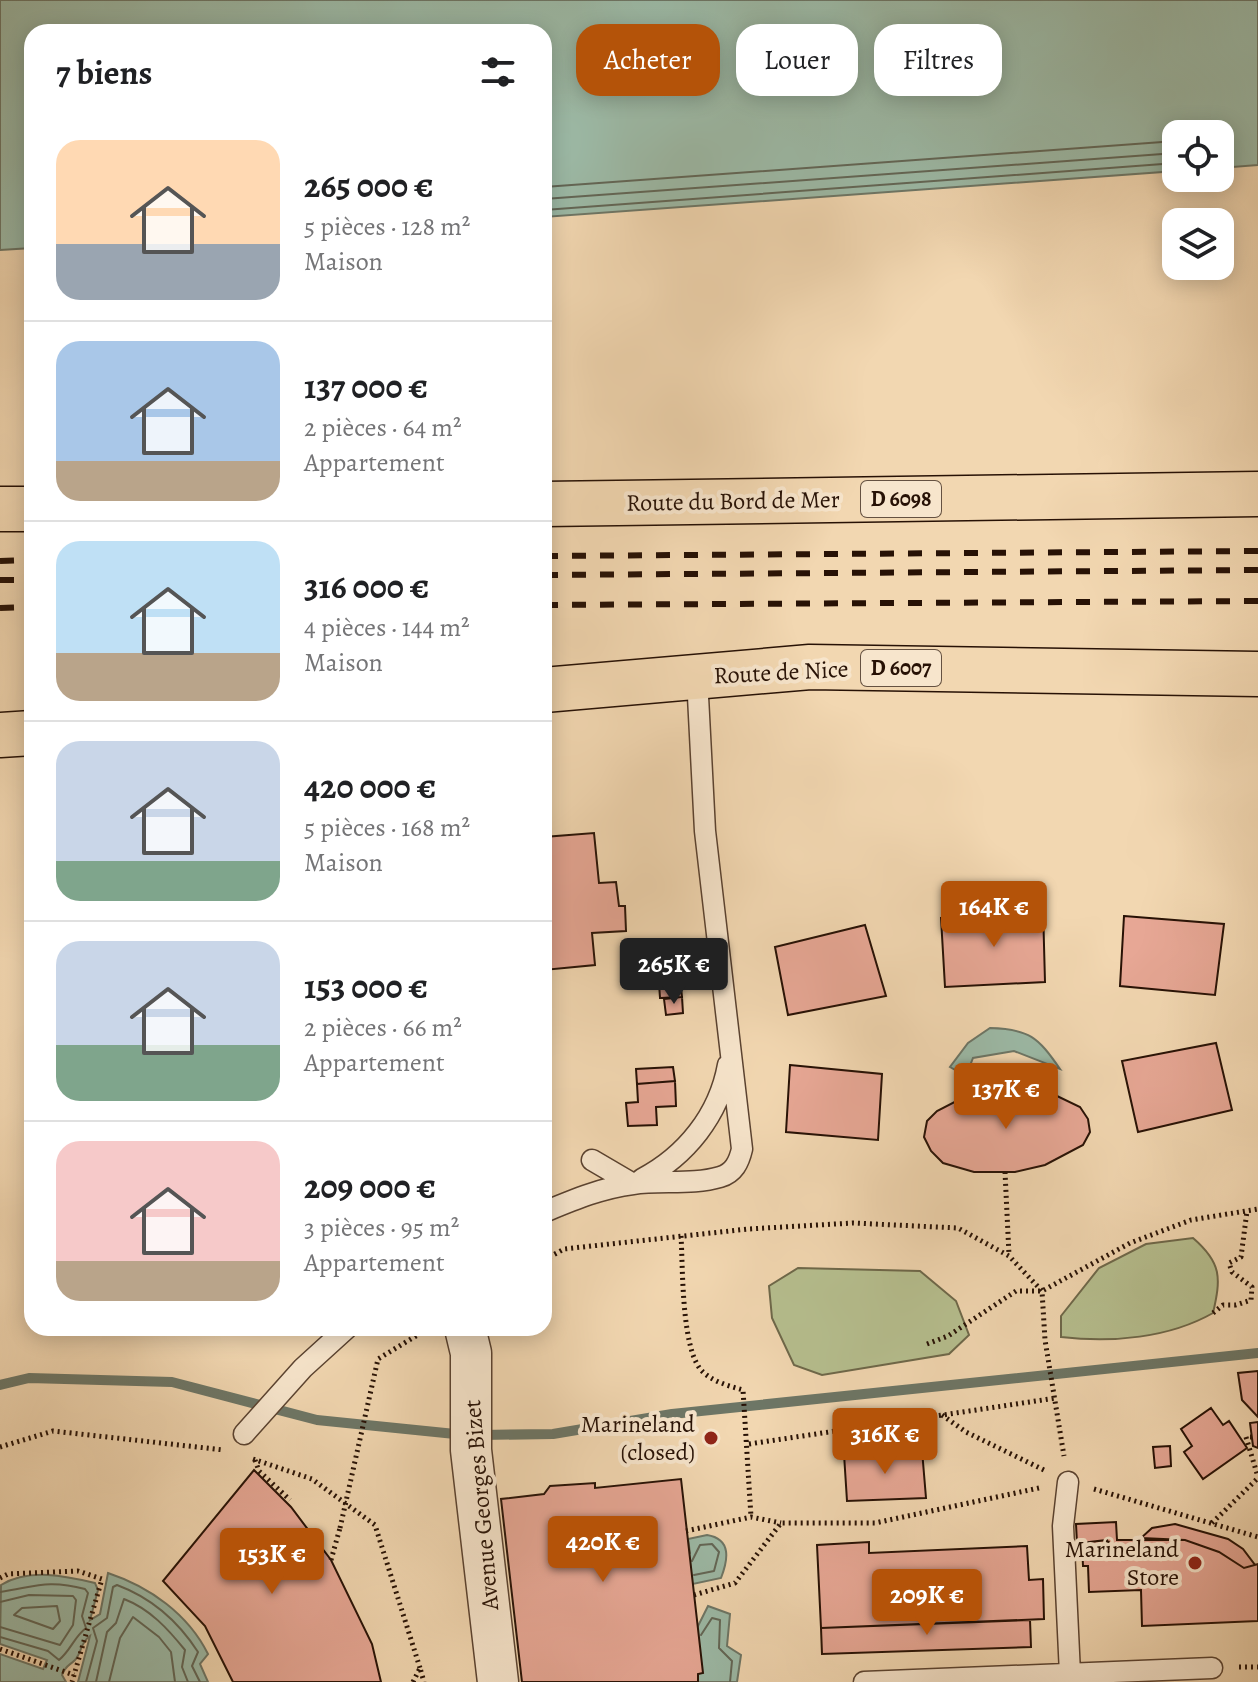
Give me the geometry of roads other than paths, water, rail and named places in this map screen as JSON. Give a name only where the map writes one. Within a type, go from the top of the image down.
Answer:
[{"type":"main road","name":"Route du Bord de Mer","points":[[552,504],[1258,494]]},
{"type":"main road","points":[[0,509],[24,509]]},
{"type":"main road","name":"Route de Nice","points":[[552,689],[810,667],[1258,674]]},
{"type":"main road","points":[[0,735],[24,734]]},
{"type":"street","name":"Avenue Georges Bizet","points":[[467,1336],[471,1353],[471,1450],[498,1682]]},
{"type":"lane","points":[[552,1209],[591,1192],[633,1184],[720,1177],[735,1168],[742,1149],[705,831],[697,677]]},
{"type":"lane","points":[[633,1184],[669,1165],[693,1141],[714,1107],[730,1054]]},
{"type":"lane","points":[[592,1160],[633,1184]]},
{"type":"lane","points":[[248,1430],[334,1336]]},
{"type":"lane","points":[[1068,1482],[1063,1526],[1070,1674]]},
{"type":"lane","points":[[864,1682],[1212,1668]]},
{"type":"water","points":[[0,0],[1258,0],[1258,165],[1234,167],[1234,120],[1162,120],[1162,172],[552,216],[552,24],[24,24],[24,248],[0,250]]},
{"type":"water","points":[[990,1028],[1014,1030],[1031,1037],[1060,1069],[1014,1051],[973,1058],[966,1076],[950,1067],[968,1043]]},
{"type":"water","points":[[707,1535],[721,1541],[726,1551],[721,1578],[693,1584],[677,1560],[690,1553],[688,1539]]},
{"type":"water","points":[[108,1573],[153,1594],[179,1614],[208,1654],[200,1664],[208,1682],[78,1682],[90,1636],[75,1660],[63,1672],[66,1682],[0,1682],[0,1654],[43,1669],[47,1660],[0,1644],[1,1585],[35,1575],[95,1583],[98,1590],[90,1620],[100,1614]]},
{"type":"water","points":[[708,1606],[730,1614],[727,1646],[741,1655],[737,1682],[698,1682],[697,1628]]},
{"type":"waterway","points":[[481,1435],[553,1434],[672,1414],[1258,1353]]},
{"type":"waterway","points":[[0,1385],[29,1378],[172,1382],[317,1420],[465,1435]]},
{"type":"railway","points":[[552,556],[1258,551]]},
{"type":"railway","points":[[0,561],[24,560]]},
{"type":"railway","points":[[552,575],[1258,570]]},
{"type":"railway","points":[[0,580],[24,580]]},
{"type":"railway","points":[[552,605],[1258,601]]},
{"type":"railway","points":[[0,608],[24,607]]},
{"type":"place","name":"Marineland (closed)","points":[[711,1438]]},
{"type":"place","name":"Marineland Store","points":[[1195,1563]]}]
